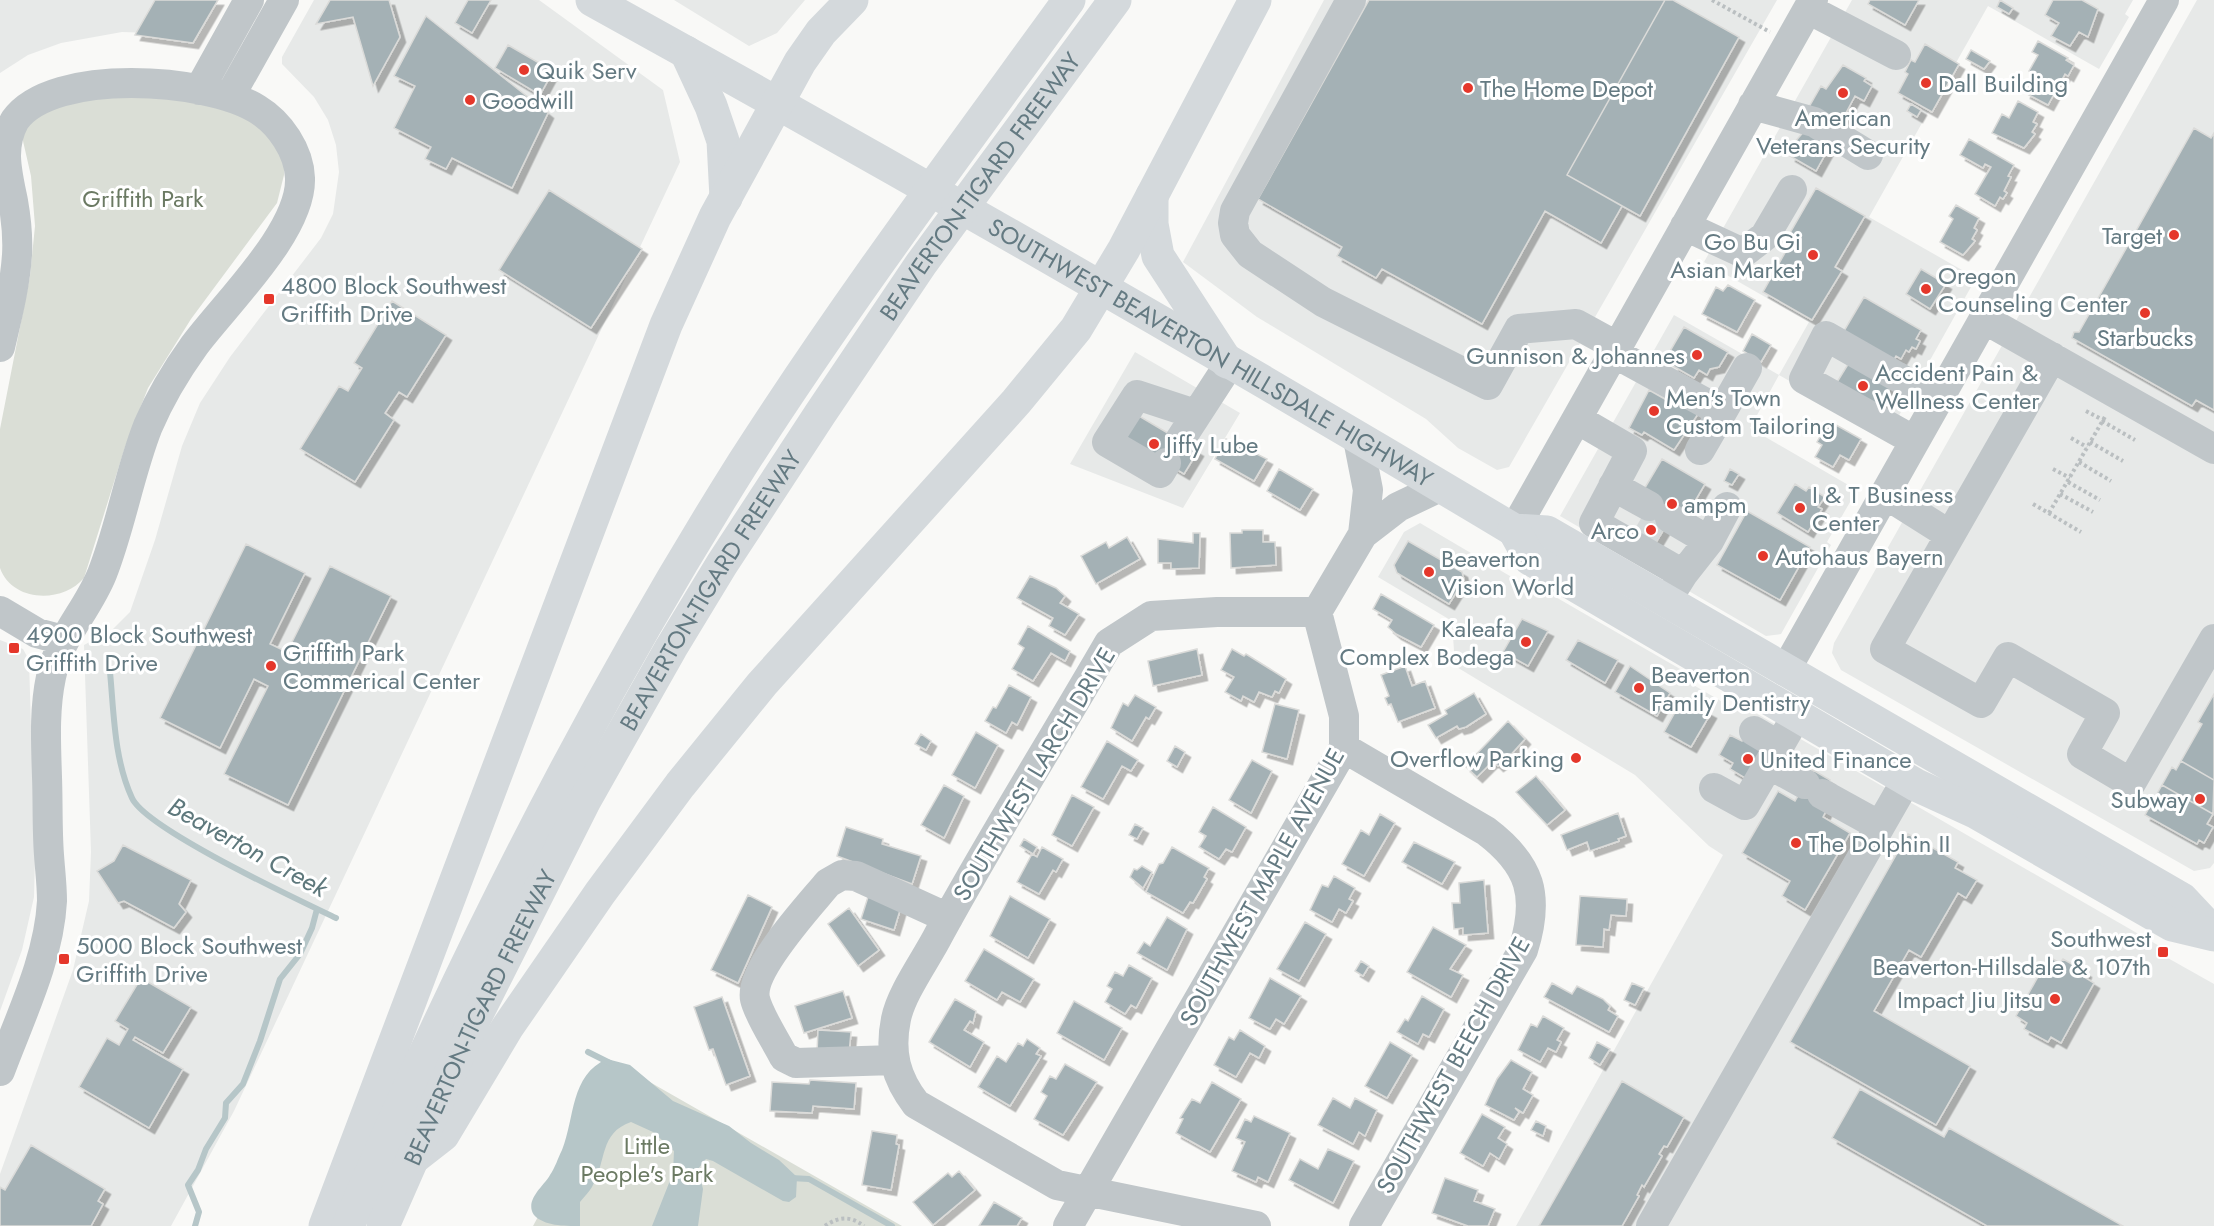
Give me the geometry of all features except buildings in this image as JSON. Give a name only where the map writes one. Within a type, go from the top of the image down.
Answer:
[{"type":"main road","name":"SOUTHWEST BEAVERTON HILLSDALE HIGHWAY","points":[[592,0],[778,102],[1101,287],[1514,530],[1547,532],[1598,515],[1690,568],[1785,671],[2182,899],[2214,934]]},
{"type":"main road","points":[[325,1226],[623,433],[690,269],[800,62],[821,32],[852,0]]},
{"type":"main road","name":"BEAVERTON-TIGARD FREEWAY","points":[[348,1226],[434,1031],[464,969],[633,646],[744,462],[890,246],[1069,0]]},
{"type":"main road","name":"BEAVERTON-TIGARD FREEWAY","points":[[383,1226],[470,1028],[585,800],[671,648],[722,564],[921,264],[1015,133],[1115,0]]},
{"type":"main road","points":[[411,1160],[443,1135],[507,1028],[600,893],[687,776],[762,684],[1016,402],[1076,329],[1256,0]]},
{"type":"main road","points":[[686,52],[711,106],[723,141],[726,199]]},
{"type":"main road","points":[[1152,192],[1152,224],[1158,256],[1229,362]]},
{"type":"main road","name":"SOUTHWEST BEAVERTON HILLSDALE HIGHWAY","points":[[1514,530],[1530,559],[1906,779],[1975,812],[2172,925],[2214,934]]},
{"type":"main road","points":[[1739,681],[1777,677],[1785,671]]},
{"type":"street","points":[[199,90],[249,0]]},
{"type":"street","points":[[230,96],[284,0]]},
{"type":"street","points":[[1351,0],[1235,211],[1233,223],[1241,246],[1323,302],[1488,385],[1519,329],[1576,324],[1722,412]]},
{"type":"street","points":[[1785,671],[2164,0]]},
{"type":"street","points":[[1514,530],[1810,4],[1896,55]]},
{"type":"street","points":[[0,347],[17,250],[15,212],[3,151],[5,137],[17,118],[34,103],[100,85],[144,82],[230,96],[258,109],[270,118],[290,144],[300,175],[295,208],[289,224],[194,346],[159,402],[139,450],[103,572],[86,608],[63,640],[51,676],[45,728],[52,904],[43,952],[0,1071]]},
{"type":"street","points":[[1753,105],[1814,122],[1868,155]]},
{"type":"street","points":[[1685,226],[1743,254],[1765,236],[1792,190]]},
{"type":"street","points":[[1984,319],[2214,449]]},
{"type":"street","points":[[1915,441],[1804,379],[1826,336],[1938,400]]},
{"type":"street","points":[[2052,357],[1885,649],[1981,703],[2008,657],[2105,713],[2082,754],[2131,783],[2214,639]]},
{"type":"street","points":[[1195,414],[1137,395],[1107,442],[1160,473],[1229,362]]},
{"type":"street","points":[[1700,450],[1747,368]]},
{"type":"street","points":[[1577,419],[1632,451],[1598,515],[1655,520],[1690,568],[1727,507]]},
{"type":"street","points":[[1358,439],[1368,490],[1363,534]]},
{"type":"street","points":[[1317,612],[1363,534],[1398,507],[1440,487]]},
{"type":"street","points":[[1885,494],[1950,535]]},
{"type":"street","points":[[0,611],[37,633],[63,640]]},
{"type":"street","name":"SOUTHWEST LARCH DRIVE","points":[[1256,1226],[1057,1185],[916,1104],[902,1086],[895,1060],[896,1017],[948,918],[1109,643],[1151,616],[1217,612],[1317,612]]},
{"type":"street","name":"SOUTHWEST MAPLE AVENUE","points":[[1068,1226],[1344,748],[1344,716],[1317,612]]},
{"type":"street","points":[[1797,715],[1797,774]]},
{"type":"street","points":[[1754,731],[1797,774],[1880,826]]},
{"type":"street","name":"SOUTHWEST BEECH DRIVE","points":[[1344,748],[1486,831],[1505,846],[1519,862],[1528,881],[1533,915],[1523,950],[1364,1226]]},
{"type":"street","points":[[1714,788],[1745,806],[1797,774]]},
{"type":"street","points":[[1651,1226],[1906,779]]},
{"type":"street","points":[[895,1060],[796,1063],[784,1058],[755,998],[759,979],[766,961],[828,883],[842,875],[856,876],[948,918]]},
{"type":"path","points":[[1712,0],[1762,28]]},
{"type":"path","points":[[2049,513],[2118,394]]},
{"type":"path","points":[[2086,411],[2135,440]]},
{"type":"path","points":[[2071,438],[2087,447]]},
{"type":"path","points":[[2090,442],[2123,461]]},
{"type":"path","points":[[2079,462],[2111,481]]},
{"type":"path","points":[[2053,469],[2100,500]]},
{"type":"path","points":[[2060,494],[2093,512]]},
{"type":"path","points":[[2033,504],[2081,532]]},
{"type":"path","points":[[825,1226],[833,1221],[849,1218],[864,1226]]},
{"type":"shaded area","points":[[0,0],[208,0],[181,34],[122,32],[61,43],[28,55],[0,73]]},
{"type":"shaded area","points":[[314,0],[539,0],[663,90],[680,162],[234,1111],[171,1226],[0,1226],[0,1174],[73,970],[89,901],[91,852],[84,645],[112,630],[130,612],[155,540],[182,446],[200,403],[230,357],[321,238],[333,214],[339,172],[336,145],[328,120],[314,97],[282,64],[282,57]]},
{"type":"shaded area","points":[[674,0],[805,0],[777,33],[749,46]]},
{"type":"shaded area","points":[[1324,0],[1777,0],[1509,467],[1497,470],[1458,448],[1426,419],[1257,317],[1183,262]]},
{"type":"shaded area","points":[[1852,0],[2133,0],[2125,14],[2129,17],[2099,69],[1988,6],[1869,217],[1976,278],[1887,437],[1779,375],[1809,322],[1704,262]]},
{"type":"shaded area","points":[[2197,0],[2214,0],[2214,863],[2210,868],[2194,871],[1841,670],[1832,653],[1834,643]]},
{"type":"shaded area","points":[[1674,315],[1779,375],[1750,428],[1857,490],[1827,542],[1831,545],[1781,634],[1766,636],[1560,516]]},
{"type":"shaded area","points":[[1135,352],[1240,413],[1183,508],[1070,464]]},
{"type":"shaded area","points":[[1420,523],[1537,592],[1540,588],[1694,677],[1690,683],[1743,714],[1747,708],[2168,951],[2166,957],[2214,984],[2214,1226],[1516,1226],[1723,855],[1709,846],[1635,775],[1455,666],[1452,621],[1378,577],[1404,532]]},
{"type":"shaded area","points":[[0,640],[23,649],[29,660],[35,859],[34,897],[22,950],[0,1011]]},
{"type":"shaded area","points":[[607,1059],[630,1065],[673,1101],[729,1126],[779,1160],[797,1177],[796,1197],[789,1202],[783,1201],[706,1159],[698,1169],[703,1189],[698,1226],[652,1226],[673,1173],[674,1151],[653,1132],[631,1122],[614,1133],[605,1149],[597,1177],[580,1202],[580,1226],[555,1225],[538,1219],[534,1215],[531,1204],[552,1172],[562,1150],[580,1086],[595,1066]]},
{"type":"green space","name":"Griffith Park","points":[[151,86],[254,113],[284,161],[284,175],[277,203],[191,319],[148,388],[125,447],[84,578],[63,592],[51,595],[26,593],[15,588],[0,568],[0,429],[30,276],[35,226],[31,176],[23,134],[37,110]]},
{"type":"green space","name":"Little People's Park","points":[[620,1065],[902,1226],[533,1226]]},
{"type":"waterway","name":"Beaverton Creek","points":[[110,672],[118,752],[132,798],[143,811],[193,845],[225,863],[336,918]]},
{"type":"waterway","points":[[195,1226],[199,1212],[188,1185],[225,1118],[226,1103],[243,1084],[280,979],[300,954],[312,928],[317,909]]},
{"type":"waterway","name":"Beaverton Creek","points":[[588,1052],[610,1063]]},
{"type":"waterway","name":"Beaverton Creek","points":[[791,1178],[809,1179],[892,1226]]},
{"type":"tunnel","points":[[1640,521],[1661,533]]},
{"type":"place","name":"Quik Serv","points":[[524,70]]},
{"type":"place","name":"Dall Building","points":[[1926,83]]},
{"type":"place","name":"The Home Depot","points":[[1468,88]]},
{"type":"place","name":"American Veterans Security","points":[[1843,93]]},
{"type":"place","name":"Goodwill","points":[[470,100]]},
{"type":"place","name":"Target","points":[[2174,235]]},
{"type":"place","name":"Go Bu Gi Asian Market","points":[[1813,255]]},
{"type":"place","name":"Oregon Counseling Center","points":[[1926,289]]},
{"type":"place","name":"4800 Block Southwest Griffith Drive","points":[[269,299]]},
{"type":"place","name":"Starbucks","points":[[2145,313]]},
{"type":"place","name":"Gunnison & Johannes","points":[[1697,355]]},
{"type":"place","name":"Accident Pain & Wellness Center","points":[[1863,386]]},
{"type":"place","name":"Men's Town Custom Tailoring","points":[[1654,411]]},
{"type":"place","name":"Jiffy Lube","points":[[1154,444]]},
{"type":"place","name":"ampm","points":[[1672,504]]},
{"type":"place","name":"I & T Business Center","points":[[1800,508]]},
{"type":"place","name":"Arco","points":[[1651,530]]},
{"type":"place","name":"Autohaus Bayern","points":[[1763,556]]},
{"type":"place","name":"Beaverton Vision World","points":[[1429,572]]},
{"type":"place","name":"Kaleafa Complex Bodega","points":[[1526,642]]},
{"type":"place","name":"4900 Block Southwest Griffith Drive","points":[[14,648]]},
{"type":"place","name":"Griffith Park Commerical Center","points":[[271,666]]},
{"type":"place","name":"Beaverton Family Dentistry","points":[[1639,688]]},
{"type":"place","name":"Overflow Parking","points":[[1576,758]]},
{"type":"place","name":"United Finance","points":[[1748,759]]},
{"type":"place","name":"Subway","points":[[2200,799]]},
{"type":"place","name":"The Dolphin II","points":[[1796,843]]},
{"type":"place","name":"Southwest Beaverton-Hillsdale & 107th","points":[[2163,952]]},
{"type":"place","name":"5000 Block Southwest Griffith Drive","points":[[64,959]]},
{"type":"place","name":"Impact Jiu Jitsu","points":[[2055,999]]}]
